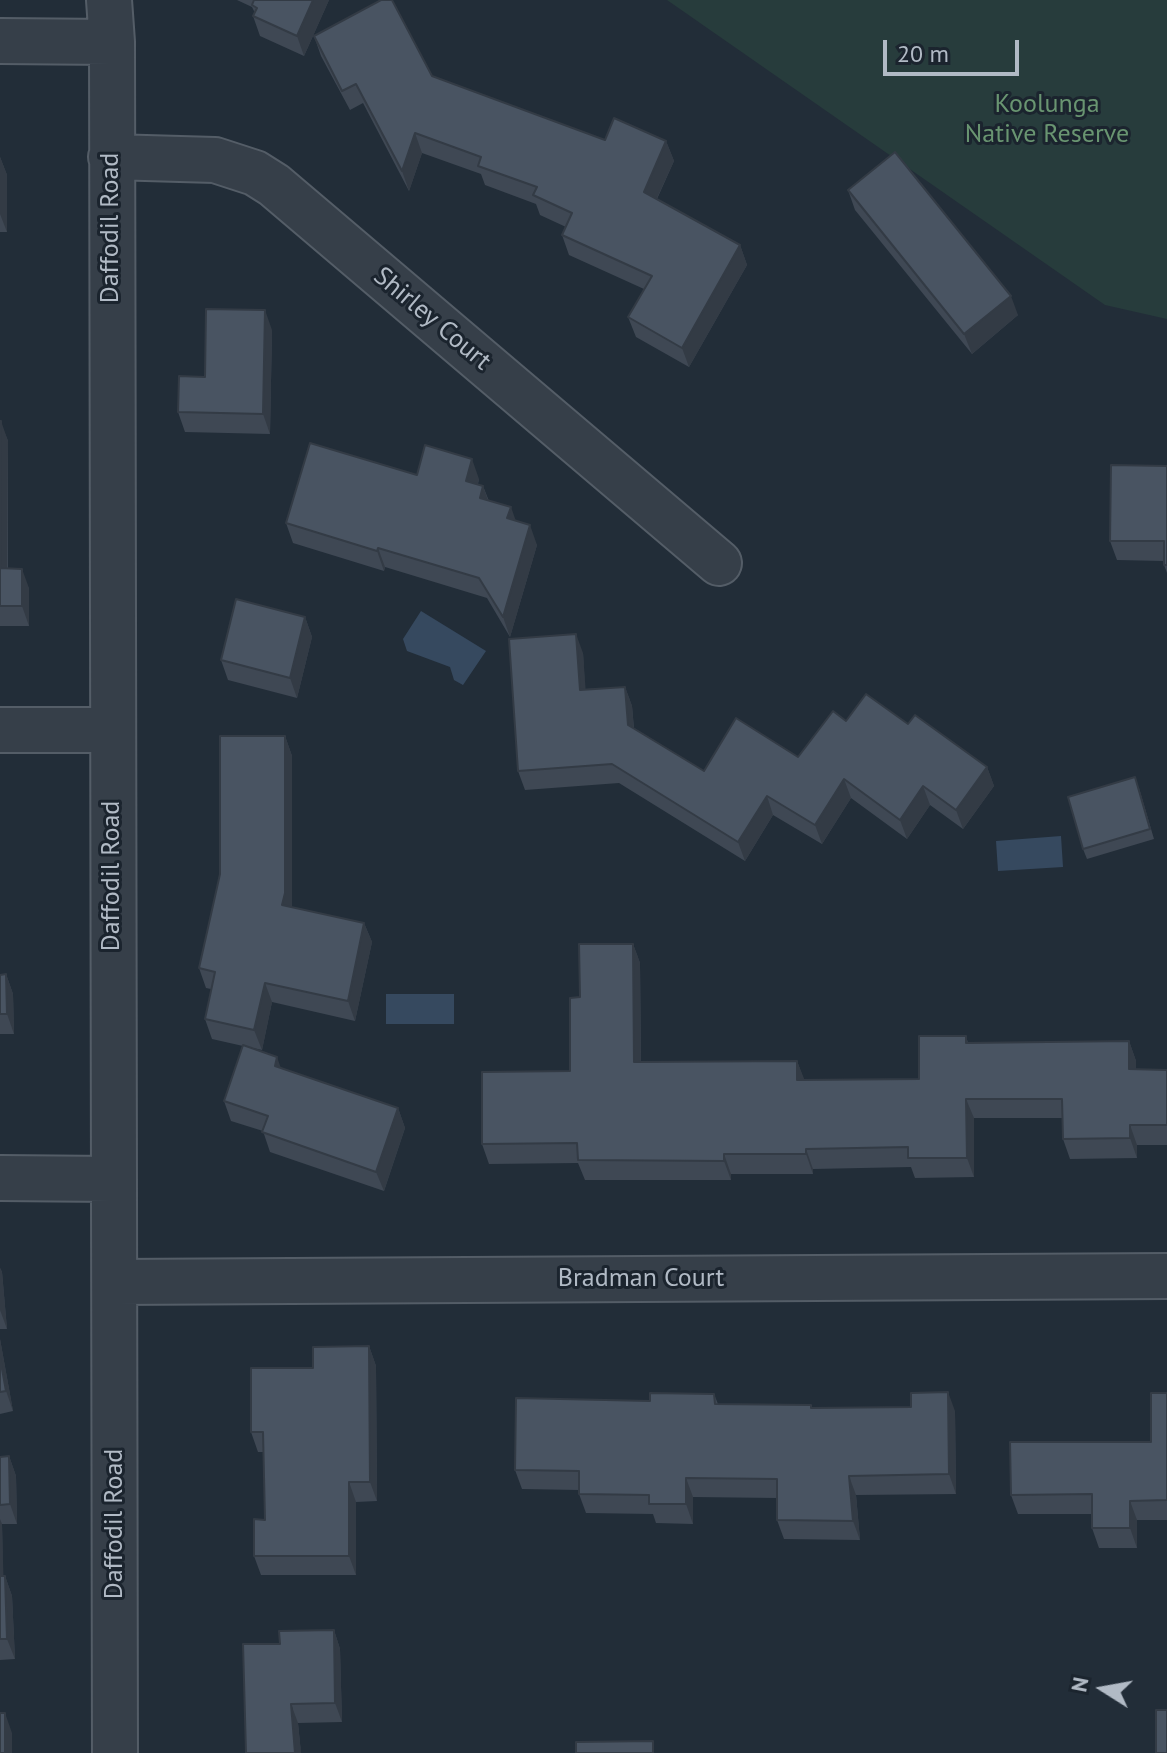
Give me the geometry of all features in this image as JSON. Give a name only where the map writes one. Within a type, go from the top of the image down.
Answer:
[{"type":"street","points":[[0,41],[111,21]]},
{"type":"street","name":"Daffodil Road","points":[[111,21],[115,1753]]},
{"type":"street","name":"Shirley Court","points":[[111,157],[215,160],[255,173],[274,185],[719,563]]},
{"type":"street","points":[[0,730],[112,730]]},
{"type":"street","points":[[0,1178],[112,1179]]},
{"type":"street","name":"Bradman Court","points":[[116,1282],[1167,1276]]},
{"type":"green space","name":"Koolunga Native Reserve","points":[[667,0],[1167,0],[1167,319],[1105,305]]},
{"type":"water","points":[[421,611],[486,651],[463,685],[454,680],[450,667],[407,651],[403,639]]},
{"type":"water","points":[[1061,836],[1063,867],[998,871],[996,841]]},
{"type":"water","points":[[386,994],[454,994],[454,1024],[386,1024]]},
{"type":"building","points":[[254,0],[313,0],[297,36],[253,16],[257,8],[252,5]]},
{"type":"building","points":[[381,0],[392,0],[432,76],[605,140],[614,118],[666,141],[644,192],[740,245],[682,348],[628,317],[652,276],[562,235],[572,213],[533,195],[537,187],[478,166],[481,157],[415,133],[402,171],[356,84],[342,91],[314,36]]},
{"type":"building","points":[[895,152],[1011,296],[964,334],[848,190]]},
{"type":"building","points":[[206,309],[265,310],[263,414],[178,412],[179,376],[205,377]]},
{"type":"building","points":[[0,421],[1,421],[0,568]]},
{"type":"building","points":[[310,443],[417,475],[425,445],[472,459],[466,481],[483,486],[480,498],[511,507],[507,518],[530,525],[503,617],[479,578],[286,523]]},
{"type":"building","points":[[1111,465],[1167,466],[1167,565],[1164,565],[1164,541],[1110,541]]},
{"type":"building","points":[[0,568],[22,569],[22,606],[0,606]]},
{"type":"building","points":[[236,599],[305,617],[290,678],[221,660]]},
{"type":"building","points":[[576,634],[580,690],[625,687],[628,725],[704,771],[736,718],[798,757],[833,711],[846,721],[866,694],[908,724],[915,715],[987,767],[956,810],[923,786],[900,820],[844,779],[815,825],[767,796],[738,842],[612,764],[518,771],[509,639]]},
{"type":"building","points":[[220,736],[285,736],[285,893],[282,905],[364,923],[348,1001],[265,983],[254,1030],[205,1019],[215,972],[199,968],[220,874]]},
{"type":"building","points":[[1135,777],[1150,829],[1083,849],[1068,797]]},
{"type":"building","points":[[579,944],[633,944],[634,1062],[797,1061],[797,1080],[919,1079],[919,1036],[966,1036],[966,1043],[1129,1041],[1129,1069],[1167,1070],[1167,1125],[1130,1125],[1130,1138],[1063,1139],[1062,1099],[966,1099],[967,1158],[908,1158],[908,1147],[806,1149],[806,1154],[724,1154],[724,1161],[578,1160],[577,1143],[482,1144],[482,1072],[570,1071],[570,998],[580,997]]},
{"type":"building","points":[[6,974],[7,1014],[0,1014],[0,975]]},
{"type":"building","points":[[243,1045],[277,1057],[275,1066],[398,1108],[376,1172],[262,1132],[268,1116],[224,1101]]},
{"type":"building","points":[[369,1346],[370,1482],[349,1482],[349,1556],[254,1556],[254,1519],[265,1520],[263,1432],[251,1432],[251,1368],[313,1368],[313,1347]]},
{"type":"building","points":[[0,1358],[6,1391],[0,1392]]},
{"type":"building","points":[[948,1392],[949,1474],[849,1476],[853,1521],[777,1520],[777,1479],[686,1478],[686,1504],[649,1504],[649,1495],[579,1494],[579,1471],[515,1470],[516,1398],[650,1401],[650,1393],[714,1394],[715,1404],[811,1405],[811,1408],[911,1407],[911,1393]]},
{"type":"building","points":[[1151,1393],[1167,1393],[1167,1500],[1130,1501],[1130,1528],[1092,1528],[1092,1494],[1011,1495],[1010,1442],[1151,1442]]},
{"type":"building","points":[[9,1456],[10,1504],[0,1505],[0,1457]]},
{"type":"building","points":[[0,1576],[5,1576],[7,1639],[0,1639]]},
{"type":"building","points":[[334,1630],[335,1703],[291,1704],[295,1753],[246,1753],[243,1644],[280,1644],[279,1631]]},
{"type":"building","points":[[1156,1710],[1167,1710],[1167,1753],[1156,1753]]},
{"type":"building","points":[[0,1713],[5,1713],[5,1753],[0,1753]]},
{"type":"building","points":[[653,1741],[653,1753],[576,1753],[576,1742]]}]
